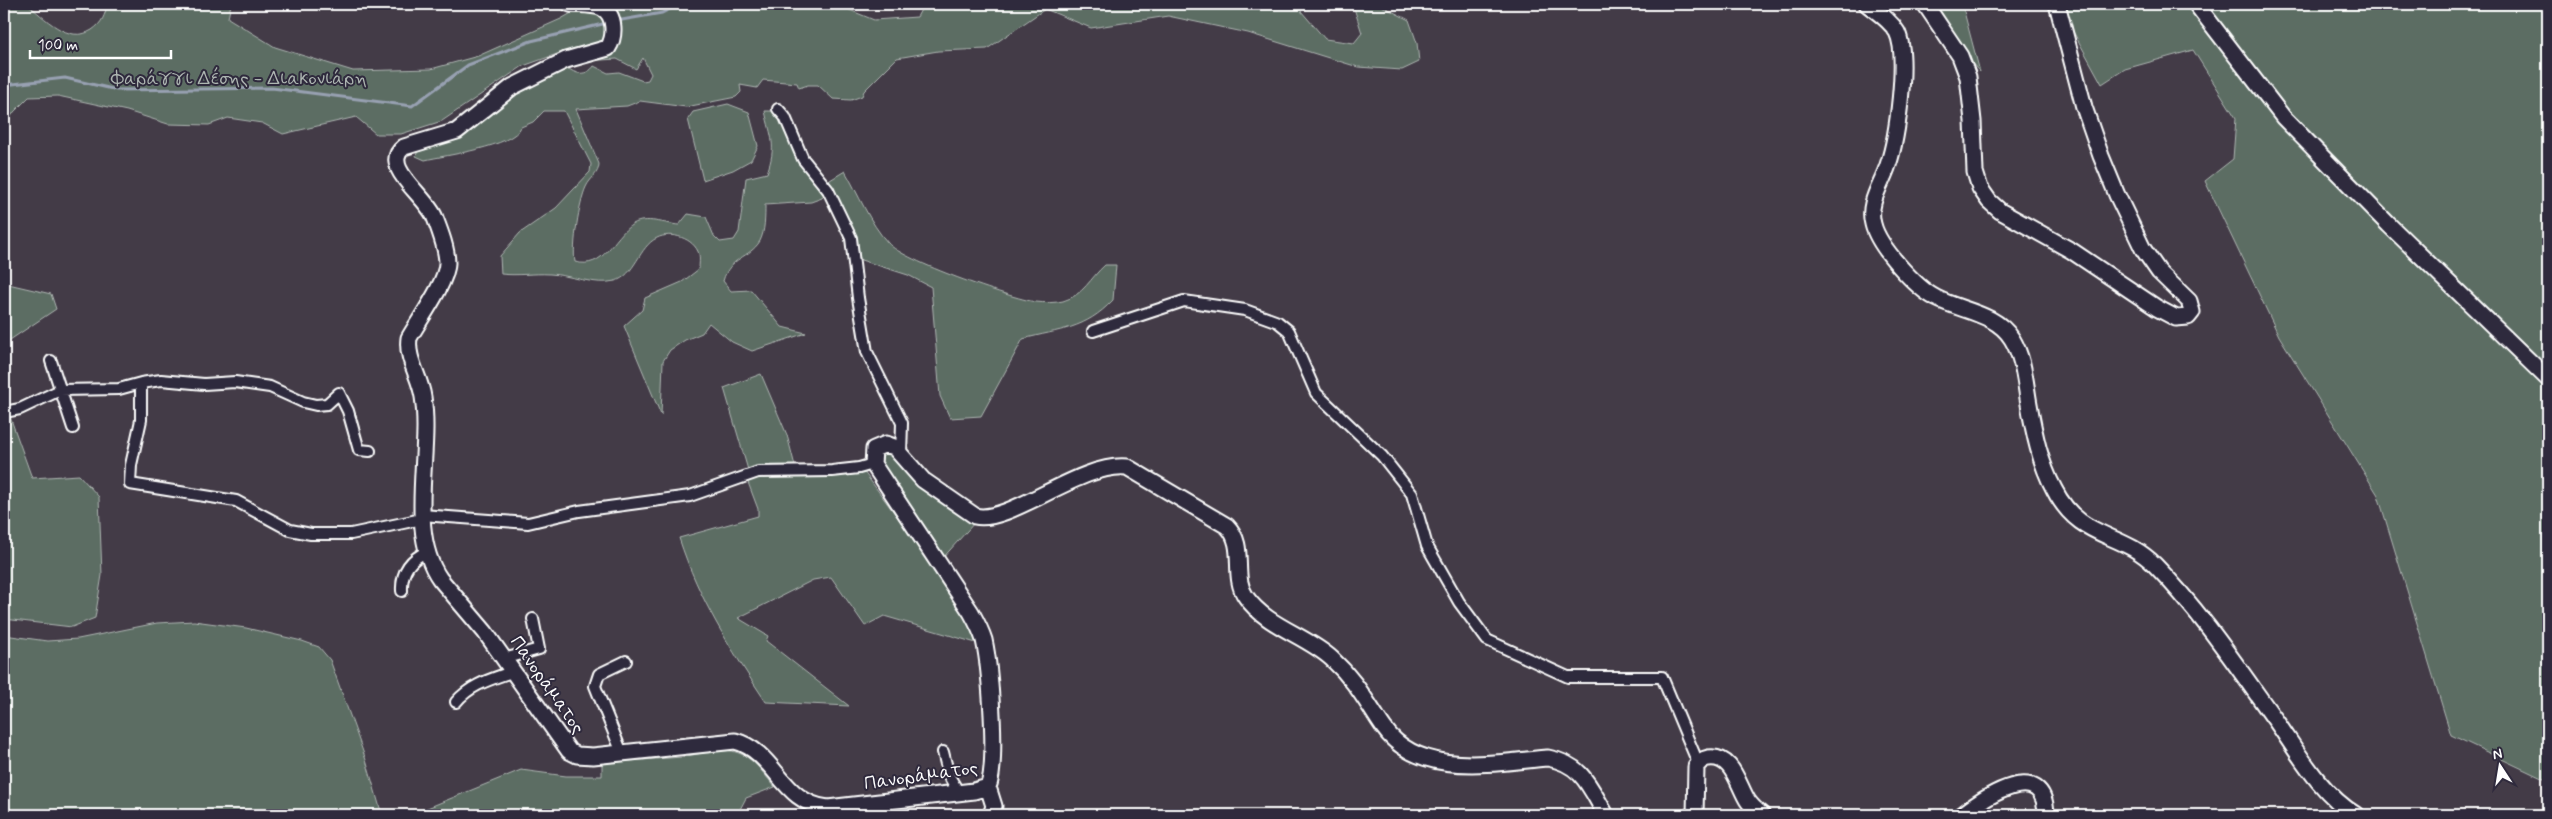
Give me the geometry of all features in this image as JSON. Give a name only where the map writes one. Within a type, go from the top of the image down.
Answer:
[{"type":"main road","name":"Πανοράματος","points":[[570,4],[601,8],[612,23],[611,43],[608,48],[542,70],[503,93],[461,128],[446,136],[410,144],[396,156],[398,171],[425,199],[433,213],[447,263],[444,276],[409,338],[408,348],[424,398],[422,517],[428,551],[440,579],[514,672],[558,738],[570,751],[583,756],[726,741],[741,743],[759,754],[797,796],[826,811],[959,793],[988,787],[992,775],[991,697],[982,634],[971,612],[873,464]]},
{"type":"main road","points":[[1867,4],[1888,20],[1897,32],[1902,47],[1903,66],[1889,163],[1871,210],[1872,224],[1878,238],[1921,288],[1934,297],[1986,318],[2002,327],[2012,338],[2022,362],[2038,449],[2054,489],[2064,506],[2077,522],[2142,554],[2165,576],[2219,641],[2306,765],[2334,799],[2356,815]]},
{"type":"main road","points":[[1926,4],[1960,56],[1968,77],[1976,172],[1980,188],[1989,202],[2000,211],[2072,251],[2157,308],[2176,318],[2188,317],[2192,312],[2189,301],[2159,272],[2144,249],[2101,156],[2084,107],[2058,4]]},
{"type":"main road","points":[[2196,4],[2283,117],[2389,225],[2548,379]]},
{"type":"main road","points":[[873,464],[874,449],[882,444],[894,447],[923,480],[975,516],[984,518],[1004,512],[1045,492],[1101,470],[1118,466],[1127,467],[1227,526],[1236,539],[1239,552],[1239,581],[1247,598],[1257,610],[1330,658],[1358,686],[1385,730],[1395,740],[1416,754],[1442,762],[1467,764],[1548,758],[1560,760],[1578,770],[1606,815]]},
{"type":"main road","points":[[1695,815],[1695,774],[1698,763],[1710,758],[1721,759],[1733,770],[1749,802],[1762,815]]},
{"type":"main road","points":[[1962,815],[2006,787],[2023,784],[2041,795],[2046,805],[2046,815]]},
{"type":"main road","points":[[988,787],[994,806],[991,815]]},
{"type":"street","points":[[778,109],[785,117],[803,160],[828,190],[851,238],[867,352],[902,423],[901,454]]},
{"type":"street","points":[[1093,331],[1184,301],[1245,310],[1278,322],[1290,331],[1316,393],[1382,456],[1412,494],[1427,546],[1459,602],[1487,640],[1568,677],[1662,677],[1698,763]]},
{"type":"street","points":[[51,361],[73,428]]},
{"type":"street","points":[[4,412],[20,409],[60,390],[119,389],[161,380],[204,384],[235,382],[270,387],[303,402],[316,404],[327,404],[339,392],[348,411],[359,450],[370,451]]},
{"type":"street","points":[[141,383],[141,420],[131,465],[130,484],[236,501],[290,530],[311,534],[351,534],[422,517],[528,523],[579,511],[690,496],[758,472],[832,470],[860,468],[873,464]]},
{"type":"street","points":[[402,592],[402,579],[408,565],[416,556],[428,551]]},
{"type":"street","points":[[504,659],[539,649],[533,619]]},
{"type":"street","points":[[622,753],[596,686],[599,674],[626,661]]},
{"type":"street","points":[[456,702],[465,691],[475,685],[514,672]]},
{"type":"street","points":[[943,752],[949,776],[959,793]]},
{"type":"green space","name":"Φαράγγι Δέσης - Διακονιάρη","points":[[4,4],[27,4],[57,28],[65,32],[83,34],[98,25],[107,4],[231,4],[228,18],[275,47],[353,71],[431,69],[478,56],[561,19],[587,4],[835,4],[874,20],[917,17],[924,4],[1295,4],[1325,39],[1354,43],[1362,33],[1353,5],[1378,4],[1409,20],[1417,43],[1419,62],[1402,70],[1358,67],[1248,33],[1168,16],[1091,28],[1045,9],[987,49],[938,51],[897,58],[864,91],[862,96],[851,100],[833,99],[818,85],[808,85],[799,88],[797,83],[763,80],[757,88],[740,85],[741,92],[736,97],[686,107],[640,101],[627,106],[576,109],[599,167],[583,194],[575,236],[575,262],[585,263],[601,257],[633,224],[650,221],[679,225],[688,214],[706,217],[714,236],[720,242],[734,240],[739,232],[746,178],[767,173],[772,155],[771,135],[765,111],[774,111],[781,119],[825,194],[822,198],[811,202],[765,205],[764,228],[760,241],[756,247],[730,267],[723,281],[731,291],[751,290],[782,327],[806,333],[752,351],[732,342],[709,323],[702,333],[685,340],[670,350],[663,361],[661,415],[624,326],[642,310],[645,298],[682,282],[699,269],[699,254],[696,248],[681,237],[669,235],[657,238],[646,247],[627,273],[615,281],[599,282],[550,274],[501,274],[500,256],[520,233],[556,208],[590,172],[591,164],[564,111],[544,111],[533,122],[521,127],[506,140],[493,145],[425,160],[416,156],[418,150],[507,93],[567,67],[574,72],[584,73],[594,66],[608,73],[619,72],[643,81],[648,80],[651,74],[643,58],[636,69],[617,59],[586,61],[560,53],[523,66],[442,121],[401,134],[376,134],[356,117],[283,134],[262,123],[228,118],[209,125],[168,124],[127,111],[58,96],[29,97],[14,112],[4,127]]},
{"type":"green space","points":[[1917,4],[1962,4],[1980,72]]},
{"type":"green space","points":[[2058,4],[2548,4],[2548,781],[2451,735],[2378,495],[2279,336],[2205,181],[2233,159],[2236,118],[2193,50],[2125,69],[2102,84]]},
{"type":"green space","points":[[728,104],[749,112],[758,146],[751,160],[733,170],[703,180],[688,119],[693,112]]},
{"type":"green space","points":[[845,171],[881,235],[898,251],[914,259],[935,269],[982,286],[1023,299],[1046,303],[1060,302],[1076,295],[1105,265],[1116,265],[1113,300],[1103,310],[1082,323],[1023,339],[981,416],[950,418],[940,396],[931,287],[908,275],[861,260],[827,184]]},
{"type":"green space","points":[[4,283],[51,294],[56,309],[4,344]]},
{"type":"green space","points":[[761,374],[787,435],[795,466],[748,470],[724,388]]},
{"type":"green space","points":[[4,400],[32,478],[79,475],[99,497],[102,575],[95,618],[72,627],[4,619]]},
{"type":"green space","points":[[886,448],[975,522],[941,560],[887,482],[876,453]]},
{"type":"green space","points":[[864,472],[910,534],[969,625],[976,643],[884,616],[865,626],[831,577],[813,580],[738,618],[768,636],[766,641],[849,706],[766,702],[716,623],[696,582],[679,538],[758,516],[758,509],[746,477]]},
{"type":"green space","points":[[194,621],[246,628],[302,641],[319,647],[330,660],[366,760],[382,815],[4,815],[4,635],[47,641],[78,639],[157,623]]},
{"type":"green space","points":[[718,750],[737,752],[751,760],[775,787],[746,798],[737,815],[410,815],[521,770],[566,776],[602,776],[602,763],[682,757]]},
{"type":"waterway","points":[[616,21],[662,13],[680,4]]},
{"type":"waterway","points":[[4,85],[65,78],[117,90],[272,88],[412,106],[468,65],[531,41],[607,23]]}]
